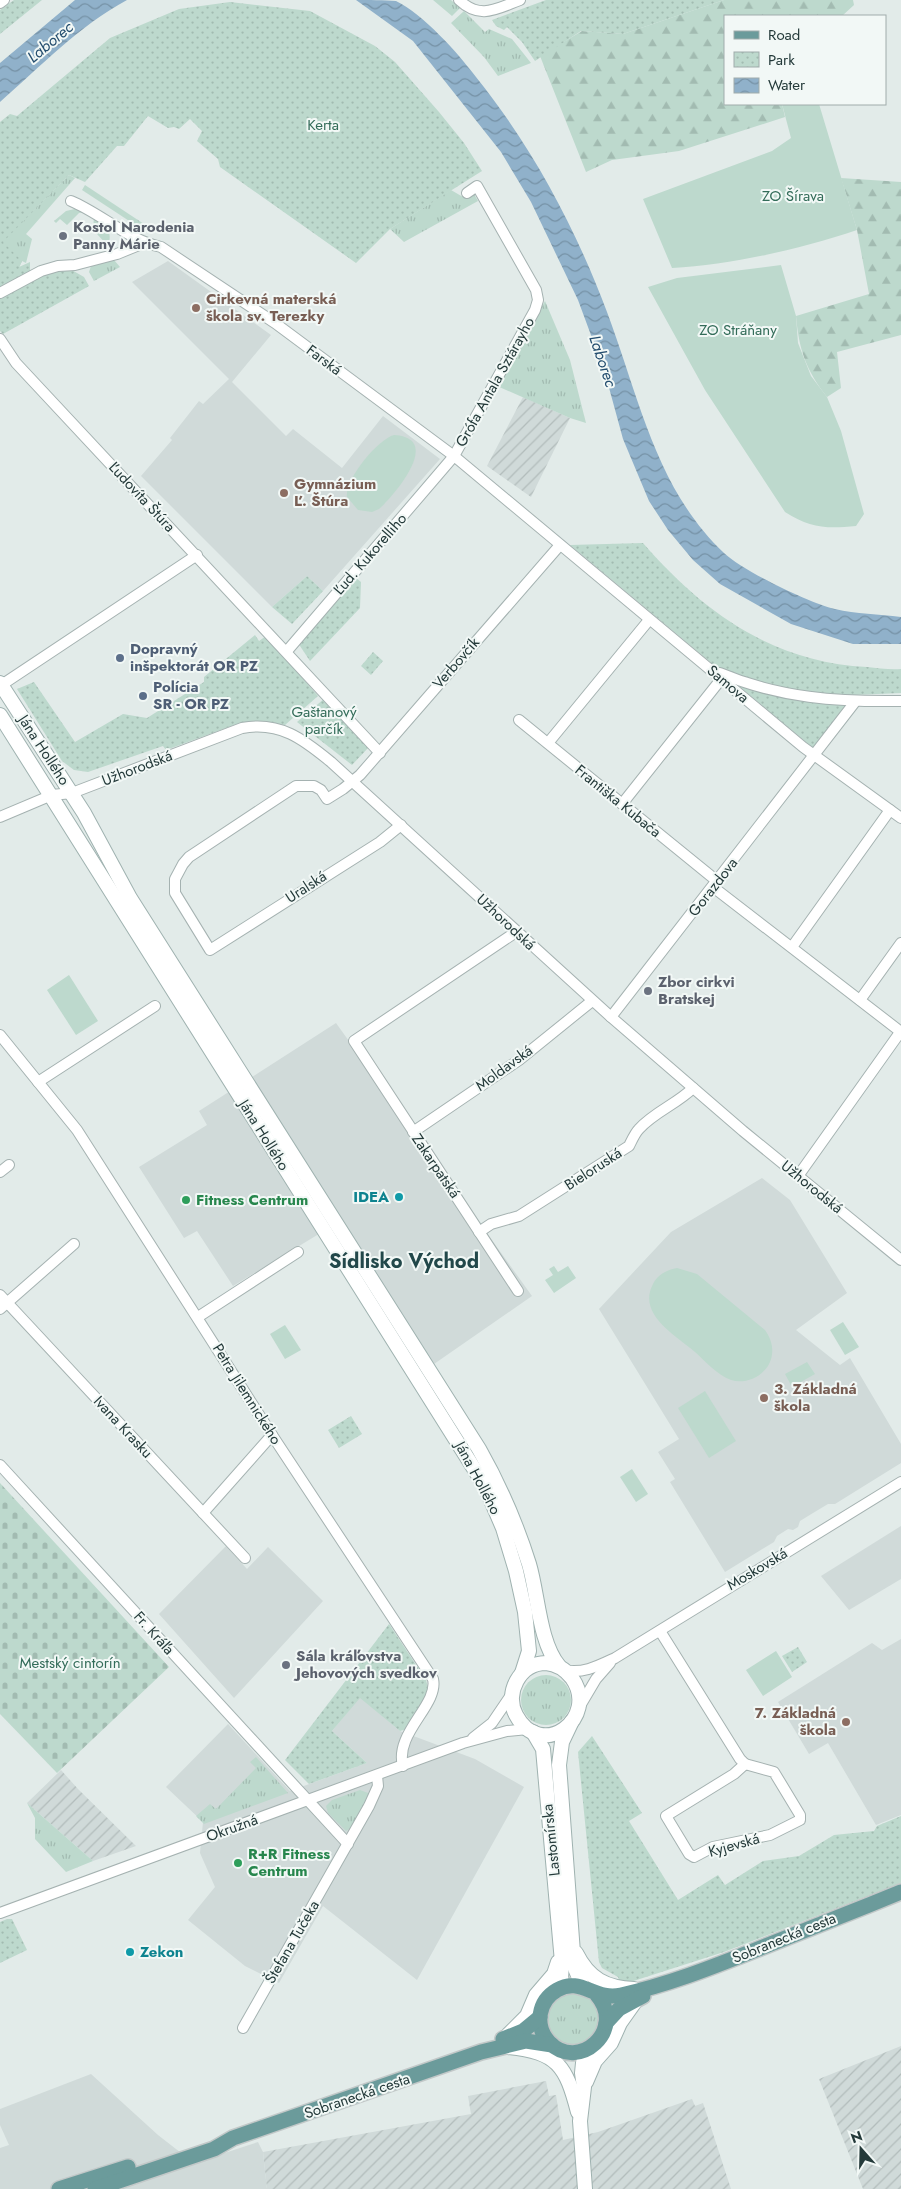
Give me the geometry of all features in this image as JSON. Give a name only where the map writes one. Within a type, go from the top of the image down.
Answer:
[{"type":"main road","name":"Sobranecká cesta","points":[[597,1995],[612,1997],[639,1994],[901,1892]]},
{"type":"main road","points":[[506,2043],[526,2041],[557,2048],[578,2052],[592,2047],[602,2036],[606,2023],[605,2008],[597,1995],[583,1987],[569,1986],[555,1991],[544,2002],[540,2017],[542,2032],[557,2048]]},
{"type":"main road","points":[[606,2023],[639,1994]]},
{"type":"main road","points":[[506,2043],[540,2017]]},
{"type":"main road","name":"Sobranecká cesta","points":[[59,2189],[214,2141],[232,2138],[506,2043]]},
{"type":"main road","name":"Sobranecká cesta","points":[[95,2189],[214,2149],[232,2138]]},
{"type":"street","points":[[0,3],[4,0]]},
{"type":"street","points":[[459,0],[472,10],[485,12],[520,0]]},
{"type":"street","name":"Grófa Antala Sztárayho","points":[[454,456],[535,310],[538,300],[536,290],[478,186],[466,193]]},
{"type":"street","name":"Farská","points":[[71,201],[94,211],[144,244],[161,247],[275,323],[454,456],[560,545]]},
{"type":"street","points":[[0,293],[30,276],[58,266],[75,265],[117,254],[144,244]]},
{"type":"street","name":"Ľudovíta Štúra","points":[[0,339],[16,363],[287,651]]},
{"type":"street","name":"Ľud. Kukorelliho","points":[[287,651],[454,456]]},
{"type":"street","name":"Samova","points":[[560,545],[815,756],[901,818]]},
{"type":"street","name":"Verbovčík","points":[[210,950],[175,893],[175,879],[178,870],[189,857],[296,786],[306,784],[314,786],[321,790],[327,799],[353,782],[560,545]]},
{"type":"street","points":[[0,684],[197,555]]},
{"type":"street","points":[[548,743],[649,620]]},
{"type":"street","points":[[287,651],[380,753]]},
{"type":"street","points":[[710,668],[762,689],[793,695],[856,702],[901,701]]},
{"type":"street","points":[[622,804],[722,678]]},
{"type":"street","name":"Jána Hollého","points":[[0,684],[72,793],[124,901]]},
{"type":"street","name":"Gorazdova","points":[[611,1017],[856,702]]},
{"type":"street","name":"Jána Hollého","points":[[0,715],[124,901],[434,1390],[492,1472],[509,1525],[529,1566],[549,1650],[562,1668]]},
{"type":"street","name":"Františka Kubača","points":[[519,720],[792,947],[901,1031]]},
{"type":"street","name":"Užhorodská","points":[[72,793],[242,728],[254,726],[285,730],[318,751],[401,824],[592,1001],[693,1088],[901,1260]]},
{"type":"street","name":"Jána Hollého","points":[[52,795],[72,793]]},
{"type":"street","points":[[0,817],[52,795]]},
{"type":"street","points":[[792,947],[890,810]]},
{"type":"street","name":"Uralská","points":[[210,950],[380,842],[401,824]]},
{"type":"street","name":"Zakarpatská","points":[[516,932],[354,1041],[518,1291]]},
{"type":"street","points":[[860,1000],[901,943]]},
{"type":"street","name":"Moldavská","points":[[413,1132],[518,1060],[592,1001]]},
{"type":"street","points":[[38,1082],[155,1006]]},
{"type":"street","points":[[798,1176],[901,1031]]},
{"type":"street","name":"Petra Jilemnického","points":[[0,1036],[77,1130],[272,1435],[433,1679],[433,1690],[405,1740],[400,1757],[403,1766]]},
{"type":"street","name":"Bieloruská","points":[[479,1232],[491,1224],[519,1216],[629,1146],[638,1130],[645,1123],[679,1101],[693,1088]]},
{"type":"street","points":[[0,1172],[9,1164]]},
{"type":"street","points":[[2,1302],[74,1244]]},
{"type":"street","points":[[198,1317],[298,1252]]},
{"type":"street","name":"Ivana Krasku","points":[[2,1302],[245,1558]]},
{"type":"street","points":[[203,1513],[272,1435]]},
{"type":"street","name":"Fr. Kráľa","points":[[0,1465],[348,1844]]},
{"type":"street","name":"Moskovská","points":[[615,1658],[901,1482]]},
{"type":"street","name":"Jána Hollého","points":[[509,1525],[530,1651],[522,1673]]},
{"type":"street","points":[[660,1631],[745,1764]]},
{"type":"street","points":[[463,1743],[492,1723],[504,1709],[522,1673],[529,1667],[542,1663],[581,1671],[615,1658]]},
{"type":"street","points":[[583,1987],[574,1966],[575,1950],[561,1871],[559,1765],[562,1742],[575,1715],[596,1679],[615,1658]]},
{"type":"street","points":[[463,1743],[507,1732],[530,1731],[552,1736],[562,1731],[575,1715],[577,1688],[562,1668]]},
{"type":"street","points":[[512,1692],[515,1713],[530,1731]]},
{"type":"street","name":"Lastomírska","points":[[530,1731],[543,1749],[561,1871],[560,1951],[563,1968],[561,1979],[555,1991]]},
{"type":"street","name":"Okružná","points":[[0,1913],[463,1743]]},
{"type":"street","name":"Kyjevská","points":[[745,1764],[774,1772],[800,1816],[800,1820],[770,1835],[713,1847],[694,1857],[689,1854],[666,1816],[734,1774],[745,1764]]},
{"type":"street","name":"Štefana Tučeka","points":[[243,2028],[348,1844],[376,1791],[377,1776]]},
{"type":"street","points":[[575,1950],[587,1971],[600,1982],[639,1994],[620,2023],[611,2042],[578,2089]]},
{"type":"street","points":[[560,1951],[557,1969],[536,1995],[527,2016],[506,2043],[546,2055],[559,2065],[578,2089]]},
{"type":"street","points":[[578,2089],[584,2063],[592,2047]]},
{"type":"street","points":[[557,2048],[572,2073],[578,2089],[585,2189]]},
{"type":"shaded area","name":"Gymnázium Ľ. Štúra","points":[[168,261],[271,335],[232,382],[286,436],[293,429],[342,468],[383,416],[440,459],[323,591],[307,576],[272,607],[141,476],[172,440],[170,438],[199,401],[203,404],[229,379],[132,282]]},
{"type":"shaded area","points":[[523,397],[570,418],[531,497],[487,466]]},
{"type":"shaded area","points":[[336,1023],[532,1296],[434,1364],[342,1220],[233,1286],[197,1231],[184,1238],[139,1167],[207,1125],[199,1111]]},
{"type":"shaded area","name":"3. Základná škola","points":[[762,1178],[790,1200],[847,1293],[796,1330],[840,1365],[850,1358],[901,1444],[901,1463],[835,1504],[828,1504],[800,1521],[798,1527],[793,1530],[788,1529],[777,1536],[774,1542],[725,1572],[670,1482],[675,1479],[658,1452],[679,1439],[599,1309],[671,1232]]},
{"type":"shaded area","points":[[901,1526],[901,1579],[849,1610],[821,1576]]},
{"type":"shaded area","points":[[226,1546],[247,1569],[268,1547],[323,1601],[234,1698],[159,1614]]},
{"type":"shaded area","name":"7. Základná škola","points":[[901,1639],[901,1815],[876,1825],[828,1743],[809,1754],[778,1702],[872,1643],[882,1650]]},
{"type":"shaded area","points":[[360,1697],[400,1731],[475,1759],[524,1787],[417,1980],[323,1906],[279,1983],[245,1966],[188,1920],[215,1887],[200,1853],[203,1822],[166,1787],[228,1724],[290,1791],[367,1763],[332,1731]]},
{"type":"shaded area","points":[[61,1770],[136,1846],[93,1861],[27,1803]]},
{"type":"shaded area","points":[[901,2046],[901,2189],[863,2189],[819,2079]]},
{"type":"shaded area","points":[[91,2074],[158,2135],[194,2163],[258,2142],[263,2152],[267,2189],[0,2189],[0,2148],[9,2145],[0,2125],[0,2109]]},
{"type":"shaded area","points":[[546,2081],[549,2096],[556,2095],[563,2140],[598,2132],[692,2099],[695,2106],[703,2103],[731,2189],[267,2189],[263,2152],[471,2114],[468,2096]]},
{"type":"green space","points":[[14,0],[42,0],[0,34],[0,10]]},
{"type":"green space","points":[[433,0],[451,0],[460,8],[452,16]]},
{"type":"green space","points":[[546,0],[724,0],[623,34],[581,31],[535,61],[522,42],[507,27],[504,30],[496,26],[492,20]]},
{"type":"green space","points":[[724,0],[853,0],[854,5],[843,15],[724,15],[724,105],[782,105],[785,117],[679,151],[612,160],[586,172],[540,56],[582,31],[623,34]]},
{"type":"green space","name":"Kerta","points":[[230,2],[310,11],[375,46],[395,62],[439,112],[464,143],[482,171],[390,229],[356,263],[220,167],[218,159],[197,141],[202,131],[190,119],[179,129],[174,127],[168,128],[148,116],[124,146],[117,146],[85,182],[69,175],[3,242],[22,261],[19,267],[30,262],[30,276],[70,269],[84,277],[89,286],[3,334],[0,331],[0,122],[10,114],[17,116],[110,38],[179,9]]},
{"type":"green space","points":[[464,11],[485,32],[489,29],[512,39],[531,63],[498,76],[484,57],[451,23]]},
{"type":"green space","name":"ZO Šírava","points":[[782,105],[819,105],[857,230],[812,244],[742,260],[672,268],[643,199],[772,151],[791,138]]},
{"type":"green space","points":[[69,175],[75,178],[26,234],[32,239],[26,263],[22,261],[19,268],[0,281],[0,201],[21,223]]},
{"type":"green space","points":[[841,178],[901,182],[901,335],[837,352],[841,388],[827,397],[814,378],[805,359],[799,339],[796,316],[869,294],[857,230]]},
{"type":"green space","points":[[85,185],[150,228],[146,232],[82,190]]},
{"type":"green space","points":[[451,190],[463,197],[474,194],[478,201],[404,242],[390,229]]},
{"type":"green space","points":[[79,208],[86,212],[79,213],[67,225],[60,219],[56,223],[54,221],[66,211]]},
{"type":"green space","points":[[94,214],[109,232],[110,241],[108,246],[97,234],[93,233]]},
{"type":"green space","points":[[114,260],[120,267],[94,281],[89,272],[91,266]]},
{"type":"green space","name":"ZO Stráňany","points":[[781,265],[796,316],[798,343],[811,376],[827,397],[841,431],[864,514],[856,526],[819,526],[802,521],[785,512],[705,390],[648,287],[677,278]]},
{"type":"green space","points":[[545,301],[570,360],[586,423],[570,418],[497,386]]},
{"type":"green space","points":[[394,435],[408,438],[415,446],[415,456],[411,468],[395,492],[379,509],[372,512],[358,510],[347,497],[351,481],[356,471],[371,452],[387,438]]},
{"type":"green space","points":[[643,543],[690,591],[742,629],[770,644],[800,655],[833,663],[901,669],[901,693],[853,695],[813,748],[570,545]]},
{"type":"green space","points":[[307,576],[323,591],[292,624],[272,607]]},
{"type":"green space","points":[[356,578],[361,582],[360,608],[310,661],[298,643]]},
{"type":"green space","points":[[255,635],[259,641],[266,636],[318,696],[285,725],[248,722],[237,724],[166,750],[163,746],[88,772],[74,770],[62,761],[17,689],[34,682],[75,742],[123,714],[147,718],[204,682],[204,677]]},
{"type":"green space","points":[[373,652],[383,661],[371,675],[361,666]]},
{"type":"green space","name":"Gaštanový parčík","points":[[325,698],[368,748],[352,765],[297,722]]},
{"type":"green space","points":[[69,975],[98,1021],[76,1035],[47,990]]},
{"type":"green space","points":[[554,1266],[558,1272],[568,1266],[576,1278],[554,1293],[545,1280],[553,1275],[549,1269]]},
{"type":"green space","points":[[677,1268],[697,1274],[765,1330],[770,1339],[772,1357],[768,1366],[761,1374],[741,1381],[726,1378],[660,1323],[650,1305],[649,1295],[653,1284],[660,1275]]},
{"type":"green space","points":[[843,1322],[859,1347],[845,1355],[830,1330]]},
{"type":"green space","points":[[285,1325],[301,1350],[285,1359],[270,1334]]},
{"type":"green space","points":[[807,1362],[815,1374],[792,1387],[785,1374]]},
{"type":"green space","points":[[705,1391],[736,1441],[709,1458],[678,1408]]},
{"type":"green space","points":[[351,1416],[362,1434],[339,1448],[328,1430]]},
{"type":"green space","points":[[632,1469],[648,1494],[636,1502],[620,1477]]},
{"type":"green space","name":"Mestský cintorín","points":[[0,1483],[169,1667],[57,1773],[0,1714]]},
{"type":"green space","points":[[389,1624],[426,1680],[429,1691],[407,1729],[400,1731],[360,1698],[332,1731],[367,1763],[309,1784],[285,1760]]},
{"type":"green space","points":[[798,1647],[807,1662],[792,1672],[782,1656]]},
{"type":"green space","points":[[776,1651],[792,1677],[763,1696],[746,1670]]},
{"type":"green space","points":[[546,1675],[555,1677],[566,1686],[571,1700],[569,1709],[560,1720],[546,1725],[537,1723],[526,1714],[521,1700],[523,1691],[532,1680]]},
{"type":"green space","points":[[592,1736],[642,1813],[629,1821],[678,1900],[718,1875],[725,1885],[763,1861],[799,1856],[834,1835],[874,1831],[877,1826],[901,1816],[901,1883],[724,1952],[621,1985],[618,1977],[602,1968],[599,1962],[578,1752]]},
{"type":"green space","points":[[256,1757],[288,1793],[204,1824],[196,1816],[210,1804],[216,1809],[256,1768],[250,1762]]},
{"type":"green space","points":[[360,1790],[368,1793],[369,1797],[351,1828],[346,1831],[328,1813],[326,1806],[332,1800]]},
{"type":"green space","points":[[27,1803],[93,1861],[66,1872],[35,1839],[35,1818]]},
{"type":"green space","points":[[12,1919],[27,1950],[0,1963],[0,1922]]},
{"type":"green space","points":[[573,1993],[587,1997],[595,2005],[599,2019],[595,2033],[587,2041],[573,2045],[559,2041],[551,2033],[547,2019],[551,2005],[559,1997]]},
{"type":"water","name":"Laborec","points":[[75,0],[127,0],[77,34],[0,102],[0,63]]},
{"type":"water","name":"Laborec","points":[[356,0],[396,1],[428,24],[469,67],[516,132],[567,219],[595,280],[652,440],[682,500],[701,528],[733,560],[793,593],[835,609],[901,617],[901,644],[853,644],[791,624],[720,584],[693,560],[668,530],[649,501],[623,439],[605,373],[578,300],[531,202],[501,152],[413,41]]},
{"type":"place","name":"Kostol Narodenia Panny Márie","points":[[63,236]]},
{"type":"place","name":"Cirkevná materská škola sv. Terezky","points":[[196,308]]},
{"type":"place","name":"Gymnázium Ľ. Štúra","points":[[284,493]]},
{"type":"place","name":"Dopravný inšpektorát OR PZ","points":[[120,658]]},
{"type":"place","name":"Polícia SR - OR PZ","points":[[143,696]]},
{"type":"place","name":"Zbor cirkvi Bratskej","points":[[648,991]]},
{"type":"place","name":"IDEA","points":[[399,1197]]},
{"type":"place","name":"Fitness Centrum","points":[[186,1200]]},
{"type":"place","name":"3. Základná škola","points":[[764,1398]]},
{"type":"place","name":"Sála kráľovstva Jehovových svedkov","points":[[286,1665]]},
{"type":"place","name":"7. Základná škola","points":[[846,1722]]},
{"type":"place","name":"R+R Fitness Centrum","points":[[238,1863]]},
{"type":"place","name":"Zekon","points":[[130,1952]]},
{"type":"district","name":"Sídlisko Východ","points":[[404,1261]]}]
